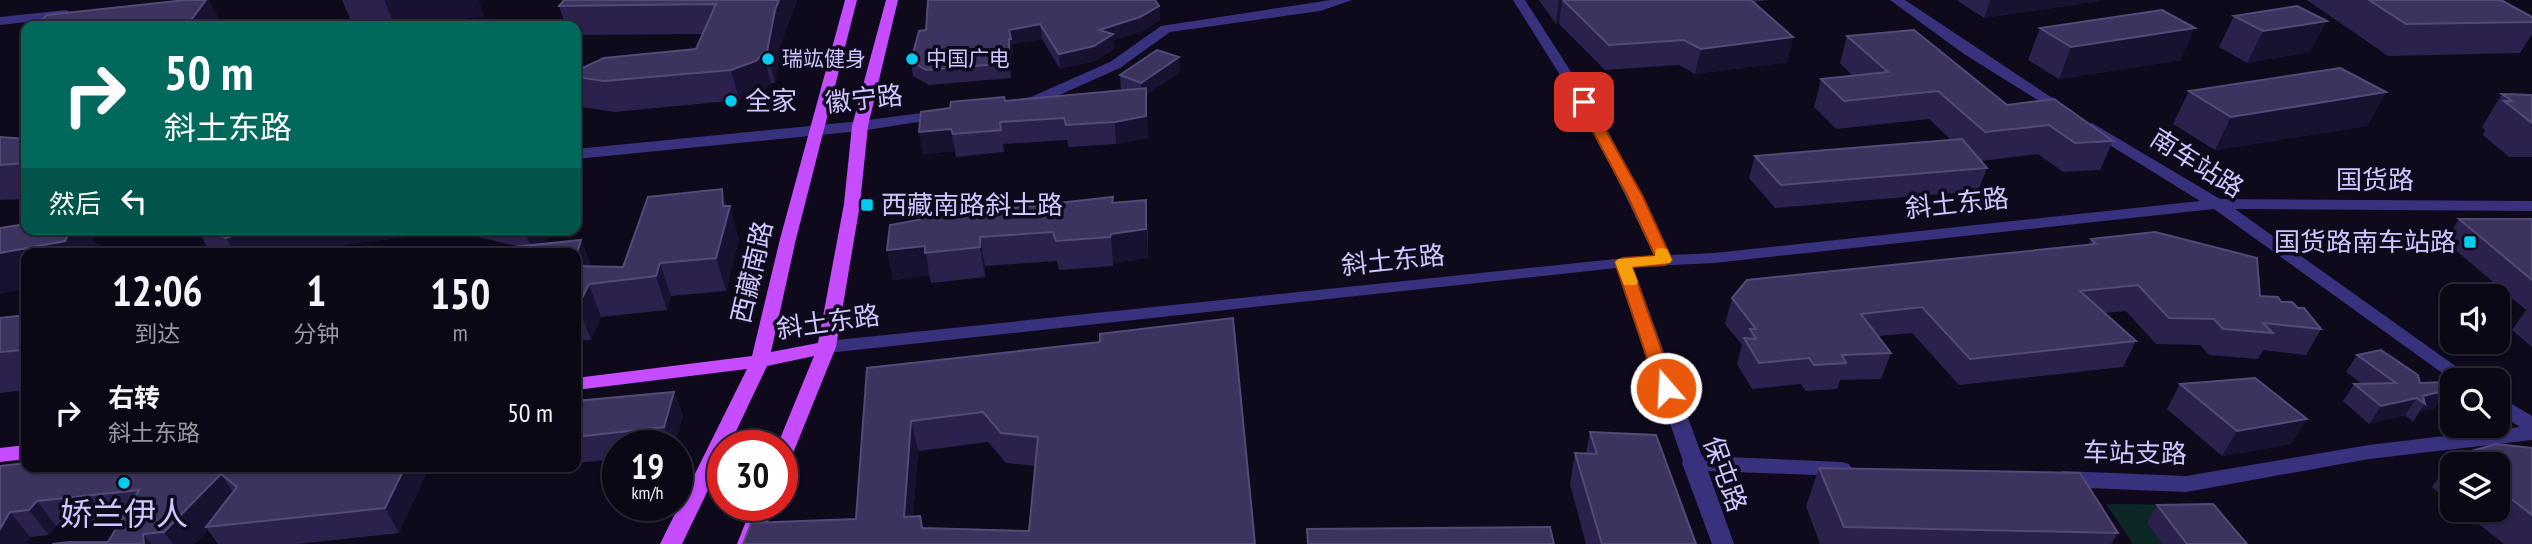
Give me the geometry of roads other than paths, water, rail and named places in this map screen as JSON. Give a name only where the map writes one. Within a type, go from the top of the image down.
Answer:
[{"type":"main road","name":"西藏南路","points":[[671,544],[760,361],[851,0]]},
{"type":"main road","points":[[793,430],[827,347],[852,204],[860,126],[892,0]]},
{"type":"main road","name":"斜土东路","points":[[581,383],[760,361],[827,347]]},
{"type":"main road","points":[[0,455],[21,453]]},
{"type":"main road","points":[[748,544],[757,521]]},
{"type":"street","points":[[1007,105],[1034,101],[1115,65],[1166,29],[1320,7],[1346,0]]},
{"type":"street","points":[[1519,0],[1597,123],[1665,260]]},
{"type":"street","name":"南车站路","points":[[1896,0],[1969,51],[2217,204],[2448,368]]},
{"type":"street","points":[[0,22],[78,13]]},
{"type":"street","name":"徽宁路","points":[[581,153],[860,126],[954,113]]},
{"type":"street","name":"斜土东路","points":[[827,347],[1623,262],[1714,258],[2217,204]]},
{"type":"street","name":"国货路","points":[[2217,204],[2532,206]]},
{"type":"street","name":"保屯路","points":[[1623,262],[1692,463],[1723,544]]},
{"type":"street","points":[[2510,411],[2532,426]]},
{"type":"street","name":"车站支路","points":[[2041,478],[2186,484],[2369,452],[2532,433]]},
{"type":"street","points":[[1692,463],[1867,470]]},
{"type":"place","name":"瑞竑健身","points":[[768,59]]},
{"type":"place","name":"中国广电","points":[[912,59]]},
{"type":"place","name":"全家","points":[[731,101]]},
{"type":"place","name":"西藏南路斜土路","points":[[867,205]]},
{"type":"place","name":"国货路南车站路","points":[[2470,242]]},
{"type":"place","name":"娇兰伊人","points":[[124,483]]}]
